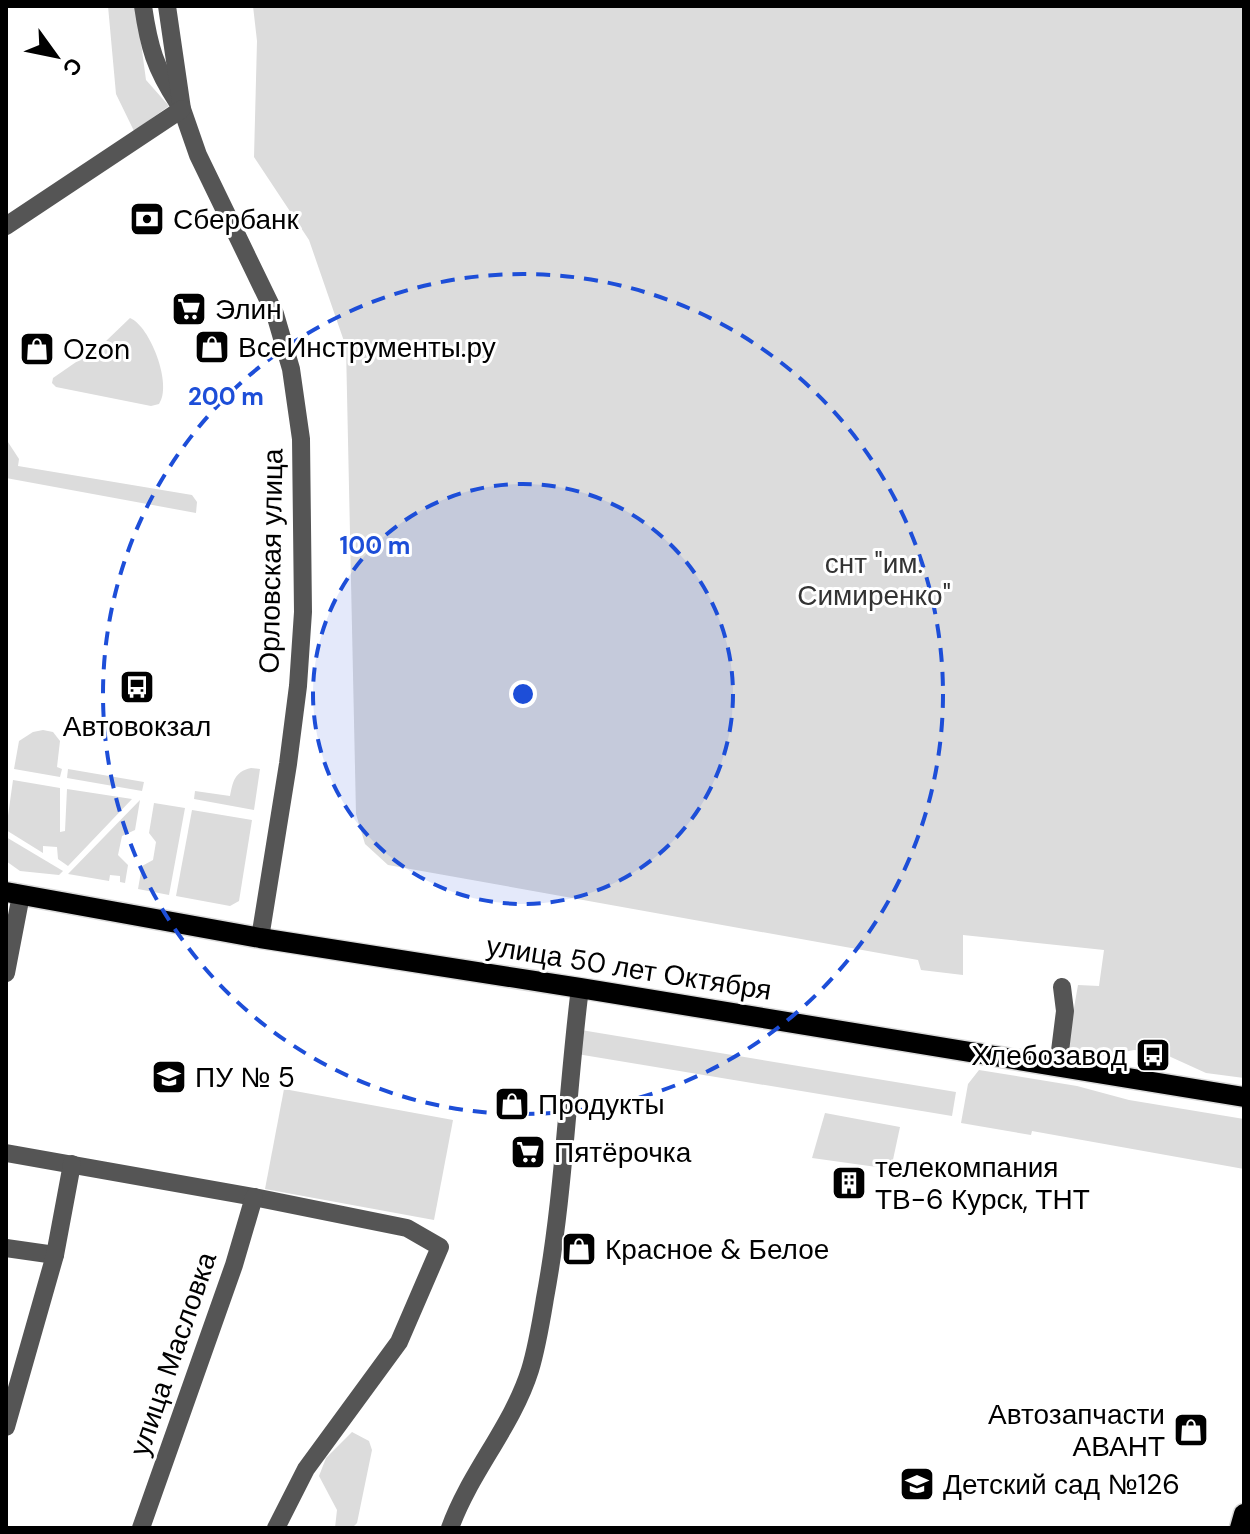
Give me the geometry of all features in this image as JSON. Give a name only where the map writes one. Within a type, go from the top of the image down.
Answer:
[{"type":"main road","name":"улица 50 лет Октября","points":[[14,893],[260,938],[1244,1097]]},
{"type":"main road","points":[[1240,1528],[1244,1514]]},
{"type":"street","name":"Орловская улица","points":[[143,6],[148,40],[158,73],[182,109]]},
{"type":"street","name":"Орловская улица","points":[[167,6],[182,109],[198,155],[275,314],[291,369],[301,439],[303,612],[298,686],[260,938]]},
{"type":"street","points":[[6,226],[182,109]]},
{"type":"street","points":[[6,973],[14,893]]},
{"type":"street","points":[[1058,1067],[1065,1011],[1062,987]]},
{"type":"street","points":[[450,1528],[459,1504],[520,1397],[536,1349],[556,1238],[580,988]]},
{"type":"street","points":[[6,1153],[407,1228],[440,1247],[399,1342],[306,1469],[276,1528]]},
{"type":"street","points":[[6,1427],[10,1402],[55,1255],[72,1164]]},
{"type":"street","name":"улица Масловка","points":[[141,1528],[234,1265],[254,1197]]},
{"type":"street","points":[[6,1248],[55,1255]]},
{"type":"green space","points":[[108,6],[136,6],[146,80],[169,106],[134,131],[116,94]]},
{"type":"green space","name":"снт \"им. Симиренко\"","points":[[253,6],[1244,6],[1244,1078],[1206,1073],[1162,1053],[1134,1050],[1099,1057],[1067,1048],[1078,985],[1099,986],[1104,950],[963,935],[963,975],[921,970],[918,960],[388,865],[365,844],[356,814],[346,347],[309,240],[254,157],[257,41]]},
{"type":"green space","points":[[130,318],[145,332],[157,357],[163,384],[159,404],[151,406],[56,387],[52,383],[53,378],[105,342]]},
{"type":"green space","points":[[6,439],[19,459],[18,466],[192,495],[197,502],[196,513],[6,478]]},
{"type":"green space","points":[[43,730],[53,732],[60,741],[57,767],[62,769],[60,777],[14,769],[19,741]]},
{"type":"green space","points":[[251,768],[260,769],[254,810],[194,799],[195,791],[230,796],[238,775]]},
{"type":"green space","points":[[68,769],[144,782],[142,791],[67,778]]},
{"type":"green space","points":[[13,780],[60,788],[60,832],[65,831],[67,789],[132,799],[68,866],[58,859],[57,847],[43,846],[43,853],[6,830]]},
{"type":"green space","points":[[140,800],[135,830],[122,836],[118,855],[128,865],[125,883],[120,882],[120,876],[110,875],[109,881],[68,874]]},
{"type":"green space","points":[[154,803],[185,808],[169,895],[138,889],[142,866],[153,860],[156,842],[149,833]]},
{"type":"green space","points":[[192,810],[252,820],[239,901],[230,906],[176,896]]},
{"type":"green space","points":[[6,837],[63,871],[59,875],[20,871],[6,861]]},
{"type":"green space","points":[[581,1030],[956,1092],[952,1116],[577,1054]]},
{"type":"green space","points":[[979,1070],[1244,1119],[1244,1169],[1032,1131],[1031,1135],[961,1123],[968,1084]]},
{"type":"green space","points":[[284,1089],[453,1120],[434,1220],[265,1189]]},
{"type":"green space","points":[[825,1113],[900,1127],[891,1169],[812,1158]]},
{"type":"green space","points":[[352,1432],[369,1441],[372,1450],[357,1523],[352,1528],[335,1528],[337,1510],[319,1476],[326,1458]]},
{"type":"place","name":"Сбербанк","points":[[147,219]]},
{"type":"place","name":"Элин","points":[[189,309]]},
{"type":"place","name":"ВсеИнструменты.ру","points":[[212,347]]},
{"type":"place","name":"Ozon","points":[[37,349]]},
{"type":"place","name":"Автовокзал","points":[[137,687]]},
{"type":"place","name":"Хлебозавод","points":[[1153,1055]]},
{"type":"place","name":"ПУ № 5","points":[[169,1077]]},
{"type":"place","name":"Продукты","points":[[512,1104]]},
{"type":"place","name":"Пятёрочка","points":[[528,1152]]},
{"type":"place","name":"телекомпания ТВ-6 Курск, ТНТ","points":[[849,1183]]},
{"type":"place","name":"Красное & Белое","points":[[579,1249]]},
{"type":"place","name":"Автозапчасти АВАНТ","points":[[1191,1430]]},
{"type":"place","name":"Детский сад №126","points":[[917,1484]]}]
